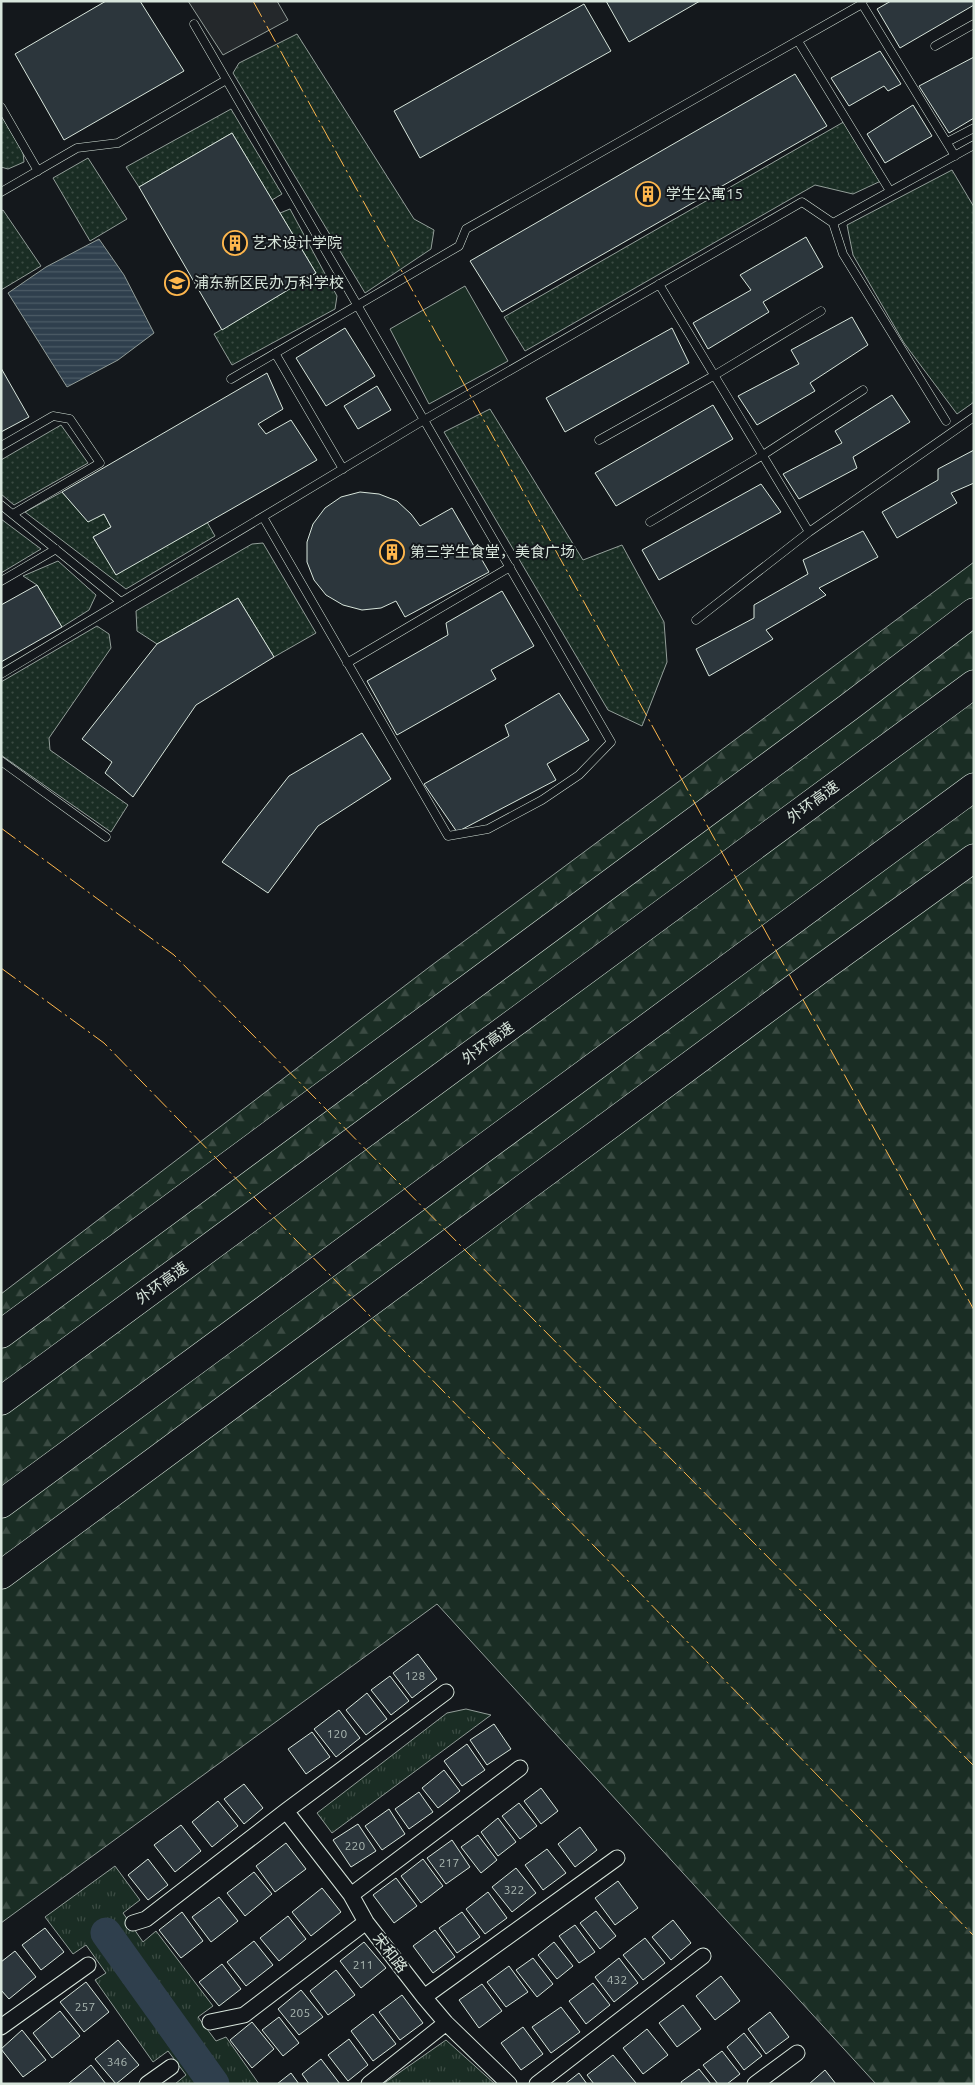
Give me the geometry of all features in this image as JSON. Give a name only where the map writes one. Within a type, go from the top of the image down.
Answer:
[{"type":"highway","points":[[1,1334],[849,707],[974,612]]},
{"type":"highway","name":"外环高速","points":[[1,1401],[974,684]]},
{"type":"highway","points":[[1,1504],[974,787]]},
{"type":"highway","points":[[1,1575],[811,976],[974,858]]},
{"type":"street","points":[[133,1923],[146,1919],[286,1811],[446,1692]]},
{"type":"street","points":[[352,1894],[520,1768]]},
{"type":"street","name":"宋和路","points":[[286,1811],[352,1894],[366,1922],[446,2024],[509,2084]]},
{"type":"street","points":[[424,1997],[617,1858]]},
{"type":"street","points":[[210,2022],[244,2014],[366,1922]]},
{"type":"street","points":[[538,2084],[704,1956]]},
{"type":"street","points":[[1,2027],[88,1964]]},
{"type":"street","points":[[369,2084],[446,2024]]},
{"type":"street","points":[[755,2084],[797,2053]]},
{"type":"street","points":[[148,2084],[170,2067]]},
{"type":"lane","points":[[231,379],[459,246],[466,230],[862,3],[954,156]]},
{"type":"lane","points":[[194,24],[611,742],[579,775],[542,800],[488,829],[448,836],[263,517]]},
{"type":"lane","points":[[935,46],[974,24]]},
{"type":"lane","points":[[798,41],[890,191]]},
{"type":"lane","points":[[2,190],[77,148],[118,143],[226,80]]},
{"type":"lane","points":[[1,107],[38,171]]},
{"type":"lane","points":[[946,142],[974,128]]},
{"type":"lane","points":[[833,223],[974,145]]},
{"type":"lane","points":[[1,674],[424,420],[802,202],[833,223],[843,254],[946,421]]},
{"type":"lane","points":[[660,284],[809,532]]},
{"type":"lane","points":[[600,440],[715,376],[821,310]]},
{"type":"lane","points":[[275,353],[343,469]]},
{"type":"lane","points":[[650,522],[763,455],[863,390]]},
{"type":"lane","points":[[1,446],[54,416],[70,419],[100,464],[13,514]]},
{"type":"lane","points":[[696,620],[809,532],[974,416]]},
{"type":"lane","points":[[1,505],[121,602]]},
{"type":"lane","points":[[1,582],[56,549]]},
{"type":"lane","points":[[348,663],[510,567]]},
{"type":"lane","points":[[1,761],[106,837]]},
{"type":"green space","points":[[297,34],[414,219],[434,230],[431,249],[365,293],[233,73],[239,63]]},
{"type":"green space","points":[[231,109],[282,194],[272,200],[232,133],[139,187],[126,167]]},
{"type":"green space","points":[[1,115],[23,152],[24,162],[8,169],[1,167]]},
{"type":"green space","points":[[847,120],[883,180],[853,194],[815,185],[525,351],[504,317]]},
{"type":"green space","points":[[88,158],[127,219],[90,241],[53,178]]},
{"type":"green space","points":[[952,170],[974,207],[974,402],[957,414],[904,343],[853,255],[847,225]]},
{"type":"green space","points":[[290,209],[337,296],[335,309],[232,365],[214,334],[316,273],[280,213]]},
{"type":"green space","points":[[3,210],[41,266],[1,290],[1,211]]},
{"type":"green space","points":[[465,286],[508,361],[429,404],[390,329]]},
{"type":"green space","points":[[490,409],[583,560],[622,545],[664,622],[667,662],[642,726],[608,710],[444,432]]},
{"type":"green space","points":[[61,425],[88,463],[14,505],[1,494],[1,460]]},
{"type":"green space","points":[[62,492],[88,521],[104,514],[111,527],[93,537],[116,574],[207,522],[215,536],[126,589],[25,512]]},
{"type":"green space","points":[[1,519],[41,549],[1,573]]},
{"type":"green space","points":[[263,543],[316,633],[274,657],[238,598],[157,644],[137,631],[136,611],[252,544]]},
{"type":"green space","points":[[58,561],[96,595],[89,610],[62,627],[37,585],[23,576]]},
{"type":"green space","points":[[974,562],[974,2084],[876,2084],[437,1604],[1,1923],[1,1294],[432,965]]},
{"type":"green space","points":[[97,626],[109,634],[111,648],[49,738],[50,750],[128,805],[111,832],[1,755],[1,682]]},
{"type":"green space","points":[[466,1709],[491,1715],[332,1833],[317,1813],[447,1713]]},
{"type":"green space","points":[[115,1866],[140,1900],[123,1913],[143,1942],[156,1931],[213,2006],[198,2017],[216,2041],[226,2037],[259,2084],[175,2084],[186,2075],[168,2051],[153,2062],[95,1980],[106,1973],[86,1945],[73,1954],[45,1917]]},
{"type":"green space","points":[[446,2040],[495,2084],[383,2084]]},
{"type":"shaded area","points":[[188,1],[277,1],[288,20],[223,55]]},
{"type":"water","points":[[99,239],[124,275],[154,333],[118,360],[67,387],[8,293],[46,267]]},
{"type":"building","points":[[106,1],[140,1],[184,71],[64,140],[15,54]]},
{"type":"building","points":[[606,1],[700,1],[629,42]]},
{"type":"building","points":[[891,1],[974,1],[974,5],[900,48],[877,9]]},
{"type":"building","points":[[584,4],[611,51],[420,158],[394,111]]},
{"type":"building","points":[[880,51],[901,84],[888,91],[884,86],[849,106],[831,78]]},
{"type":"building","points":[[974,57],[974,118],[949,133],[919,86]]},
{"type":"building","name":"学生公寓15","points":[[795,74],[827,126],[502,312],[470,261]]},
{"type":"building","points":[[913,105],[932,136],[885,163],[867,134]]},
{"type":"building","name":"艺术设计学院","points":[[232,133],[316,273],[222,330],[139,187]]},
{"type":"building","points":[[806,237],[823,267],[763,302],[769,312],[708,349],[693,323],[751,290],[740,275]]},
{"type":"building","points":[[852,317],[868,345],[810,383],[815,391],[757,425],[738,396],[799,364],[791,350]]},
{"type":"building","points":[[345,328],[375,376],[326,406],[296,358]]},
{"type":"building","points":[[672,328],[689,363],[565,432],[546,398]]},
{"type":"building","points":[[1,368],[29,417],[1,432]]},
{"type":"building","points":[[267,373],[283,409],[258,424],[266,434],[291,420],[317,460],[116,575],[93,537],[111,527],[104,514],[88,522],[62,492]]},
{"type":"building","points":[[377,386],[391,410],[358,429],[344,406]]},
{"type":"building","points":[[892,395],[910,422],[853,457],[857,468],[799,499],[783,474],[842,443],[835,431]]},
{"type":"building","points":[[713,405],[733,439],[616,506],[595,473]]},
{"type":"building","points":[[974,450],[974,483],[951,493],[957,503],[897,538],[882,512],[938,480],[938,469]]},
{"type":"building","points":[[761,484],[781,512],[659,580],[642,550]]},
{"type":"building","name":"第三学生食堂，美食广场","points":[[360,492],[379,494],[397,501],[411,514],[420,526],[452,508],[489,572],[405,617],[396,601],[381,608],[362,610],[343,605],[326,595],[314,580],[307,562],[307,542],[313,524],[325,508],[341,497]]},
{"type":"building","points":[[863,531],[878,557],[819,588],[826,595],[766,630],[773,639],[709,676],[696,649],[754,618],[754,605],[808,574],[803,560]]},
{"type":"building","points":[[37,585],[62,627],[1,662],[1,605]]},
{"type":"building","points":[[502,591],[534,646],[491,670],[496,679],[397,735],[367,681],[448,635],[446,623]]},
{"type":"building","points":[[238,598],[274,657],[196,705],[133,797],[105,773],[112,762],[82,739],[157,644]]},
{"type":"building","points":[[559,693],[589,740],[547,764],[556,780],[457,832],[424,784],[509,736],[505,725]]},
{"type":"building","points":[[362,733],[391,779],[318,826],[268,893],[222,862],[289,776]]},
{"type":"building","points":[[418,1654],[437,1679],[412,1698],[393,1673]]},
{"type":"building","points":[[390,1676],[409,1701],[391,1715],[371,1690]]},
{"type":"building","points":[[367,1693],[387,1719],[366,1735],[346,1710]]},
{"type":"building","points":[[339,1710],[360,1738],[336,1757],[314,1729]]},
{"type":"building","points":[[494,1724],[511,1749],[487,1765],[470,1740]]},
{"type":"building","points":[[312,1732],[330,1757],[306,1774],[288,1749]]},
{"type":"building","points":[[467,1744],[485,1770],[462,1786],[444,1761]]},
{"type":"building","points":[[444,1770],[460,1791],[438,1808],[422,1788]]},
{"type":"building","points":[[244,1784],[263,1808],[244,1824],[224,1799]]},
{"type":"building","points":[[541,1788],[558,1811],[541,1824],[524,1801]]},
{"type":"building","points":[[419,1792],[433,1812],[409,1829],[395,1809]]},
{"type":"building","points":[[218,1801],[238,1826],[212,1847],[192,1822]]},
{"type":"building","points":[[519,1803],[537,1826],[520,1839],[502,1816]]},
{"type":"building","points":[[389,1809],[405,1834],[382,1850],[365,1826]]},
{"type":"building","points":[[498,1818],[516,1842],[498,1856],[481,1832]]},
{"type":"building","points":[[358,1824],[376,1851],[351,1867],[333,1840]]},
{"type":"building","points":[[181,1825],[201,1851],[175,1872],[154,1845]]},
{"type":"building","points":[[580,1827],[597,1850],[575,1867],[558,1844]]},
{"type":"building","points":[[478,1835],[497,1860],[481,1873],[461,1847]]},
{"type":"building","points":[[452,1840],[470,1867],[446,1884],[427,1858]]},
{"type":"building","points":[[286,1843],[306,1869],[275,1892],[256,1866]]},
{"type":"building","points":[[547,1849],[566,1873],[543,1890],[525,1865]]},
{"type":"building","points":[[148,1859],[168,1885],[148,1900],[128,1875]]},
{"type":"building","points":[[423,1859],[443,1886],[421,1903],[401,1876]]},
{"type":"building","points":[[516,1868],[536,1893],[512,1912],[492,1887]]},
{"type":"building","points":[[254,1872],[272,1894],[245,1916],[227,1893]]},
{"type":"building","points":[[396,1878],[417,1906],[394,1923],[373,1895]]},
{"type":"building","points":[[618,1881],[638,1908],[615,1925],[595,1898]]},
{"type":"building","points":[[322,1888],[341,1912],[311,1936],[292,1912]]},
{"type":"building","points":[[488,1892],[507,1918],[485,1934],[466,1909]]},
{"type":"building","points":[[219,1897],[238,1921],[211,1942],[192,1917]]},
{"type":"building","points":[[596,1911],[616,1936],[600,1949],[580,1923]]},
{"type":"building","points":[[182,1912],[203,1941],[181,1958],[159,1930]]},
{"type":"building","points":[[462,1912],[480,1937],[457,1953],[439,1928]]},
{"type":"building","points":[[288,1916],[306,1939],[279,1961],[260,1938]]},
{"type":"building","points":[[673,1920],[691,1943],[671,1960],[652,1937]]},
{"type":"building","points":[[575,1925],[595,1952],[579,1963],[559,1936]]},
{"type":"building","points":[[45,1928],[64,1952],[41,1970],[22,1945]]},
{"type":"building","points":[[435,1930],[455,1957],[433,1973],[413,1946]]},
{"type":"building","points":[[645,1938],[665,1963],[643,1980],[623,1955]]},
{"type":"building","points":[[254,1941],[273,1965],[246,1986],[227,1962]]},
{"type":"building","points":[[364,1942],[386,1968],[361,1988],[340,1961]]},
{"type":"building","points":[[554,1942],[573,1966],[557,1979],[538,1955]]},
{"type":"building","points":[[15,1951],[36,1977],[9,1999],[1,1990],[1,1962]]},
{"type":"building","points":[[533,1958],[553,1984],[537,1997],[516,1970]]},
{"type":"building","points":[[619,1958],[638,1983],[614,2002],[595,1977]]},
{"type":"building","points":[[222,1964],[241,1989],[219,2006],[199,1982]]},
{"type":"building","points":[[509,1966],[528,1992],[506,2007],[487,1982]]},
{"type":"building","points":[[336,1970],[355,1995],[328,2015],[310,1991]]},
{"type":"building","points":[[721,1976],[740,2001],[715,2020],[696,1996]]},
{"type":"building","points":[[86,1982],[109,2012],[84,2032],[60,2002]]},
{"type":"building","points":[[593,1983],[610,2005],[586,2024],[569,2001]]},
{"type":"building","points":[[482,1984],[502,2011],[479,2028],[459,2000]]},
{"type":"building","points":[[301,1990],[323,2017],[299,2035],[278,2009]]},
{"type":"building","points":[[402,1995],[423,2023],[400,2040],[379,2012]]},
{"type":"building","points":[[683,2005],[701,2029],[677,2047],[659,2023]]},
{"type":"building","points":[[561,2007],[580,2032],[551,2053],[532,2027]]},
{"type":"building","points":[[60,2011],[80,2036],[52,2058],[33,2033]]},
{"type":"building","points":[[770,2012],[789,2037],[766,2054],[748,2029]]},
{"type":"building","points":[[373,2014],[396,2044],[373,2061],[351,2031]]},
{"type":"building","points":[[279,2017],[299,2043],[283,2056],[262,2030]]},
{"type":"building","points":[[252,2022],[274,2049],[252,2068],[230,2040]]},
{"type":"building","points":[[523,2027],[543,2054],[521,2070],[501,2043]]},
{"type":"building","points":[[647,2029],[668,2055],[643,2074],[623,2048]]},
{"type":"building","points":[[22,2030],[46,2060],[23,2077],[1,2049]]},
{"type":"building","points":[[744,2033],[762,2056],[744,2070],[727,2047]]},
{"type":"building","points":[[349,2039],[368,2065],[348,2081],[328,2055]]},
{"type":"building","points":[[118,2040],[139,2065],[116,2084],[95,2059]]},
{"type":"building","points":[[722,2051],[740,2074],[727,2084],[718,2084],[703,2065]]},
{"type":"building","points":[[613,2055],[635,2084],[594,2084],[587,2075]]},
{"type":"building","points":[[321,2059],[340,2084],[309,2084],[302,2074]]},
{"type":"building","points":[[91,2065],[106,2084],[69,2084],[69,2083]]},
{"type":"building","points":[[699,2069],[711,2084],[682,2084],[681,2082]]},
{"type":"building","points":[[825,2070],[836,2084],[809,2084]]},
{"type":"building","points":[[291,2073],[299,2084],[277,2084]]},
{"type":"building","points":[[579,2073],[587,2084],[565,2084]]},
{"type":"waterway","points":[[106,1933],[214,2084]]},
{"type":"power","points":[[253,1],[974,1310]]},
{"type":"power","points":[[1,828],[174,955],[974,1766]]},
{"type":"power","points":[[1,968],[104,1043],[974,1936]]},
{"type":"place","name":"学生公寓15","points":[[648,194]]},
{"type":"place","name":"艺术设计学院","points":[[235,243]]},
{"type":"place","name":"浦东新区民办万科学校","points":[[177,283]]},
{"type":"place","name":"第三学生食堂，美食广场","points":[[392,552]]}]
